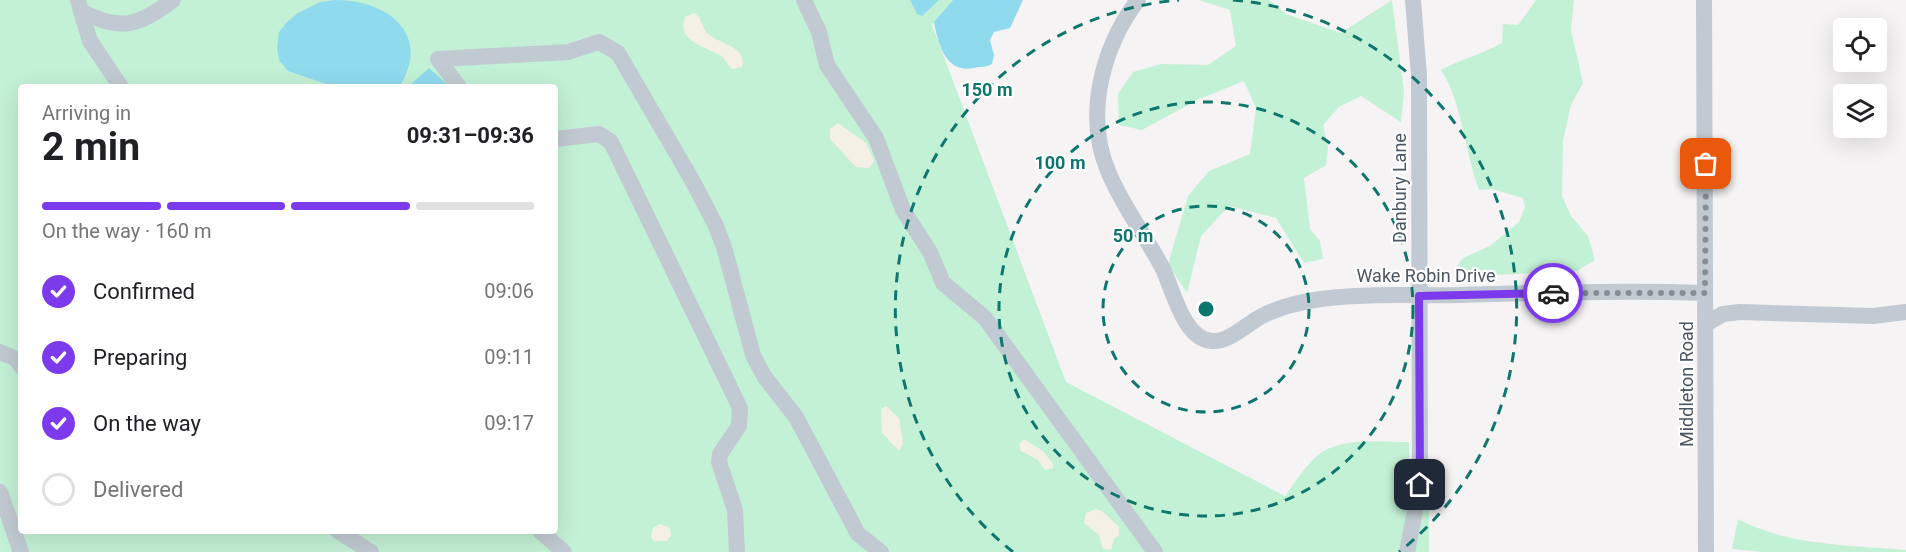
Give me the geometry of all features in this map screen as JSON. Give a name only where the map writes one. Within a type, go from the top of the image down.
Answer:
[{"type":"street","points":[[79,5],[110,24],[132,25],[152,16],[173,0]]},
{"type":"street","points":[[804,0],[819,32],[827,65],[876,138],[903,210],[930,252],[943,283],[985,318],[1155,552]]},
{"type":"street","name":"Wake Robin Drive","points":[[1138,0],[1122,20],[1109,47],[1099,99],[1100,136],[1111,177],[1164,270],[1183,318],[1194,332],[1210,341],[1224,339],[1261,316],[1305,301],[1351,295],[1419,296],[1650,291],[1705,293]]},
{"type":"street","name":"Danbury Lane","points":[[1407,552],[1420,485],[1419,75],[1413,0]]},
{"type":"street","name":"Middleton Road","points":[[1704,0],[1706,552]]},
{"type":"street","points":[[79,5],[90,41],[119,84]]},
{"type":"street","points":[[457,84],[438,59],[568,52],[599,42],[618,53],[715,224],[724,247],[753,355],[764,376],[796,417],[858,534],[881,552]]},
{"type":"street","points":[[558,139],[599,134],[611,142],[740,408],[739,426],[720,454],[719,462],[735,510],[737,552]]},
{"type":"street","points":[[1706,324],[1723,314],[1740,312],[1873,316],[1906,312]]},
{"type":"street","points":[[0,352],[18,362]]},
{"type":"street","points":[[0,492],[21,552]]},
{"type":"street","points":[[343,534],[371,552]]},
{"type":"street","points":[[543,534],[564,552]]},
{"type":"green space","points":[[0,0],[953,0],[932,25],[1066,382],[1285,496],[1317,456],[1337,445],[1374,441],[1409,442],[1410,492],[1429,493],[1429,552],[0,552]]},
{"type":"green space","points":[[1199,0],[1269,0],[1286,14],[1341,33],[1392,0],[1404,92],[1401,122],[1361,96],[1339,107],[1323,125],[1328,147],[1326,165],[1304,178],[1310,229],[1320,241],[1323,259],[1304,263],[1276,218],[1229,206],[1201,236],[1187,293],[1168,264],[1188,196],[1209,171],[1250,154],[1256,108],[1244,81],[1199,99],[1142,130],[1119,125],[1118,94],[1133,72],[1161,64],[1208,65],[1236,46],[1230,10]]},
{"type":"green space","points":[[1536,0],[1574,0],[1571,30],[1583,83],[1571,105],[1563,141],[1562,196],[1571,216],[1588,236],[1595,260],[1577,271],[1478,276],[1453,273],[1463,258],[1490,246],[1519,222],[1525,207],[1523,198],[1492,189],[1479,190],[1459,112],[1441,70],[1502,43],[1503,24],[1518,25]]},
{"type":"green space","points":[[1738,519],[1778,535],[1820,543],[1906,550],[1906,552],[1763,552],[1732,549]]},
{"type":"sand","points":[[694,13],[699,17],[707,33],[741,54],[742,67],[732,69],[720,55],[700,46],[688,37],[683,25],[685,17]]},
{"type":"sand","points":[[838,123],[866,143],[874,161],[869,168],[856,167],[830,139],[830,129]]},
{"type":"sand","points":[[886,406],[899,418],[903,444],[899,451],[882,433],[881,409]]},
{"type":"sand","points":[[1024,439],[1043,451],[1053,464],[1053,468],[1045,470],[1038,460],[1021,451],[1019,445]]},
{"type":"sand","points":[[1096,509],[1102,511],[1119,527],[1119,535],[1114,539],[1111,550],[1103,549],[1099,535],[1084,523],[1086,513]]},
{"type":"sand","points":[[660,524],[670,528],[671,535],[667,541],[654,541],[651,537],[653,528]]},
{"type":"water","points":[[336,0],[372,6],[399,24],[407,36],[411,51],[408,68],[400,84],[326,84],[288,71],[279,60],[277,48],[279,32],[298,13],[320,2]]},
{"type":"water","points":[[910,0],[939,0],[922,16],[917,14]]},
{"type":"water","points":[[953,0],[1023,0],[1010,28],[994,32],[990,40],[994,55],[992,64],[964,69],[950,62],[945,56],[934,22]]},
{"type":"water","points":[[429,68],[447,84],[411,84]]},
{"type":"way so far","points":[[1553,293],[1650,291],[1705,293],[1706,164]]},
{"type":"route","points":[[1420,485],[1419,296],[1553,293]]}]
